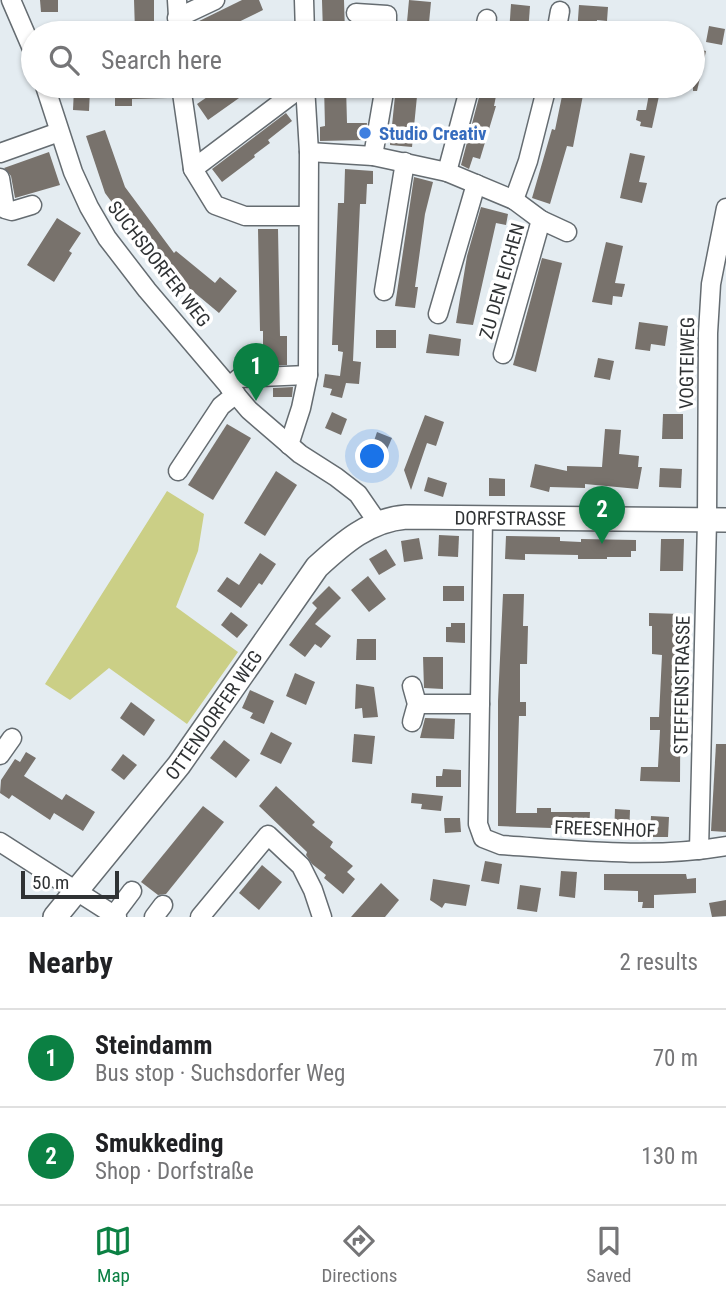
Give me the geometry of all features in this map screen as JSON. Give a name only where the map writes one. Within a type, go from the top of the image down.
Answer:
[{"type":"main road","name":"DORFSTRASSE","points":[[378,523],[406,517],[716,520]]},
{"type":"main road","name":"OTTENDORFER WEG","points":[[55,917],[179,765],[317,567],[343,542],[378,523]]},
{"type":"street","points":[[11,0],[21,23]]},
{"type":"street","points":[[177,0],[178,21]]},
{"type":"street","points":[[185,21],[215,0]]},
{"type":"street","points":[[304,0],[305,21]]},
{"type":"street","points":[[558,21],[560,11]]},
{"type":"street","points":[[356,13],[387,15],[387,21]]},
{"type":"street","name":"SUCHSDORFER WEG","points":[[49,98],[89,207],[107,238],[147,290],[233,391],[289,445],[358,495],[378,523]]},
{"type":"street","points":[[182,98],[193,169],[215,205],[245,216],[308,216]]},
{"type":"street","points":[[193,169],[288,98]]},
{"type":"street","points":[[289,445],[308,375],[309,152],[305,98]]},
{"type":"street","points":[[373,156],[383,98]]},
{"type":"street","points":[[446,172],[467,98]]},
{"type":"street","name":"ZU DEN EICHEN","points":[[514,200],[528,161],[544,98]]},
{"type":"street","points":[[0,153],[59,132]]},
{"type":"street","name":"ZU DEN EICHEN","points":[[309,152],[373,156],[446,172],[514,200],[541,219],[567,232]]},
{"type":"street","points":[[384,291],[405,162]]},
{"type":"street","points":[[0,178],[5,209],[12,211],[32,205]]},
{"type":"street","points":[[438,314],[476,184]]},
{"type":"street","name":"VOGTEIWEG","points":[[716,520],[708,333],[711,284],[726,208]]},
{"type":"street","name":"ZU DEN EICHEN","points":[[503,354],[541,219]]},
{"type":"street","points":[[178,471],[233,391],[239,378],[308,375]]},
{"type":"street","points":[[412,686],[414,713],[480,704],[483,518]]},
{"type":"street","name":"STEFFENSTRASSE","points":[[699,850],[716,520]]},
{"type":"street","name":"FREESENHOF","points":[[480,704],[478,824],[483,838],[500,845],[616,853],[699,850],[726,846]]},
{"type":"street","points":[[0,755],[12,738]]},
{"type":"street","points":[[200,917],[268,835],[301,866],[313,890],[321,917]]},
{"type":"street","points":[[0,842],[115,916],[132,891]]},
{"type":"green space","points":[[167,491],[204,514],[198,551],[176,607],[238,652],[187,724],[109,668],[70,700],[45,684]]},
{"type":"building","points":[[40,0],[58,0],[58,12],[41,12]]},
{"type":"building","points":[[134,0],[154,0],[154,21],[135,21]]},
{"type":"building","points":[[242,0],[259,0],[263,10],[241,21],[199,21]]},
{"type":"building","points":[[322,0],[344,0],[345,21],[323,21]]},
{"type":"building","points":[[409,0],[431,2],[429,21],[407,21]]},
{"type":"building","points":[[511,4],[530,6],[529,21],[510,21]]},
{"type":"building","points":[[579,5],[608,7],[607,21],[578,21]]},
{"type":"building","points":[[709,26],[725,29],[722,45],[706,42]]},
{"type":"building","points":[[74,98],[90,98],[89,111],[73,110]]},
{"type":"building","points":[[115,98],[168,98],[132,99],[132,106],[115,106]]},
{"type":"building","points":[[206,98],[239,98],[208,120],[197,104]]},
{"type":"building","points":[[324,98],[346,98],[347,123],[367,123],[364,140],[320,141],[320,127],[325,126]]},
{"type":"building","points":[[395,98],[417,98],[412,147],[390,145]]},
{"type":"building","points":[[479,98],[496,98],[496,106],[480,159],[473,157],[469,169],[461,165]]},
{"type":"building","points":[[562,98],[582,98],[573,147],[567,146],[550,204],[532,198],[552,129],[555,130]]},
{"type":"building","points":[[648,98],[659,98],[652,128],[640,126],[641,122],[636,120],[638,110],[646,110]]},
{"type":"building","points":[[286,113],[292,121],[268,140],[270,143],[254,155],[255,157],[222,182],[212,169]]},
{"type":"building","points":[[105,130],[125,187],[174,253],[176,251],[215,283],[220,277],[237,291],[219,313],[153,258],[105,193],[86,136]]},
{"type":"building","points":[[49,152],[60,185],[15,198],[11,176],[4,168]]},
{"type":"building","points":[[630,153],[645,156],[639,182],[647,183],[642,203],[620,198]]},
{"type":"building","points":[[345,169],[373,171],[373,184],[367,184],[366,204],[360,204],[353,361],[361,362],[359,384],[346,383],[342,398],[330,395],[332,389],[323,387],[325,374],[340,376],[343,352],[338,351],[338,345],[332,345],[338,203],[344,203]]},
{"type":"building","points":[[414,177],[433,182],[425,214],[415,287],[418,287],[415,308],[395,306]]},
{"type":"building","points":[[481,207],[508,214],[506,225],[496,223],[473,325],[456,323],[467,256]]},
{"type":"building","points":[[57,218],[81,233],[54,282],[27,265]]},
{"type":"building","points":[[258,229],[278,229],[280,336],[287,336],[287,365],[263,366]]},
{"type":"building","points":[[606,242],[623,246],[615,283],[625,284],[622,297],[613,296],[612,305],[592,302]]},
{"type":"building","points":[[542,258],[562,263],[536,372],[513,365]]},
{"type":"building","points":[[639,322],[668,326],[665,346],[651,344],[650,351],[635,349]]},
{"type":"building","points":[[376,330],[396,330],[396,348],[376,348]]},
{"type":"building","points":[[429,334],[461,339],[459,356],[426,353]]},
{"type":"building","points":[[598,358],[614,361],[610,380],[594,377]]},
{"type":"building","points":[[293,387],[292,397],[273,397],[273,388]]},
{"type":"building","points":[[332,412],[347,419],[341,435],[325,428]]},
{"type":"building","points":[[663,414],[683,414],[683,439],[662,439]]},
{"type":"building","points":[[425,415],[444,422],[436,446],[427,443],[411,490],[404,470]]},
{"type":"building","points":[[227,424],[251,438],[213,500],[188,485]]},
{"type":"building","points":[[605,429],[621,430],[619,454],[639,456],[638,467],[642,467],[638,489],[585,484],[585,488],[550,487],[549,492],[530,487],[535,464],[567,471],[567,466],[602,467]]},
{"type":"building","points":[[377,432],[392,438],[386,452],[372,447]]},
{"type":"building","points":[[660,468],[682,469],[681,488],[659,487]]},
{"type":"building","points":[[276,471],[297,485],[265,536],[244,523]]},
{"type":"building","points":[[428,477],[447,483],[443,497],[424,491]]},
{"type":"building","points":[[489,478],[505,479],[505,496],[489,496]]},
{"type":"building","points":[[439,535],[459,536],[458,557],[438,556]]},
{"type":"building","points":[[506,536],[560,537],[560,541],[581,542],[581,539],[636,540],[636,551],[631,551],[631,557],[607,559],[578,559],[578,555],[525,554],[525,560],[505,559]]},
{"type":"building","points":[[419,538],[423,559],[404,562],[401,541]]},
{"type":"building","points":[[661,539],[684,539],[683,571],[660,571]]},
{"type":"building","points":[[386,549],[396,565],[379,575],[369,559]]},
{"type":"building","points":[[260,553],[276,564],[262,585],[259,583],[241,608],[217,591],[227,577],[239,585]]},
{"type":"building","points":[[368,576],[386,599],[369,612],[351,590]]},
{"type":"building","points":[[329,586],[341,598],[315,624],[331,636],[321,648],[315,644],[305,657],[289,645],[317,608],[312,603]]},
{"type":"building","points":[[443,586],[464,586],[464,601],[443,601]]},
{"type":"building","points":[[503,594],[524,594],[523,626],[528,626],[527,664],[520,664],[520,702],[526,702],[526,716],[519,716],[516,813],[537,813],[537,808],[551,808],[551,812],[590,812],[589,832],[576,832],[576,825],[551,825],[551,828],[498,826],[498,701]]},
{"type":"building","points":[[231,612],[248,625],[237,638],[221,625]]},
{"type":"building","points":[[649,613],[681,614],[680,782],[640,781],[641,767],[658,767],[660,730],[650,730],[650,717],[659,717],[662,655],[652,654]]},
{"type":"building","points":[[451,623],[465,623],[465,643],[446,642],[446,627],[451,627]]},
{"type":"building","points":[[357,639],[376,639],[376,660],[356,660]]},
{"type":"building","points":[[423,657],[443,657],[443,689],[424,688]]},
{"type":"building","points":[[295,673],[315,682],[306,705],[286,696]]},
{"type":"building","points":[[356,684],[374,687],[378,717],[363,718],[362,708],[355,709]]},
{"type":"building","points":[[250,690],[274,701],[264,724],[250,718],[253,713],[242,708]]},
{"type":"building","points":[[131,702],[155,720],[144,736],[120,718]]},
{"type":"building","points":[[425,718],[455,719],[454,739],[420,738]]},
{"type":"building","points":[[271,732],[292,743],[281,764],[260,754]]},
{"type":"building","points":[[354,734],[375,736],[372,764],[352,762]]},
{"type":"building","points":[[224,740],[250,760],[236,778],[210,758]]},
{"type":"building","points":[[716,744],[726,744],[726,832],[711,831]]},
{"type":"building","points":[[26,752],[36,758],[24,776],[62,800],[66,794],[95,812],[83,831],[54,813],[50,820],[12,795],[9,799],[0,793],[1,780],[15,759],[20,762]]},
{"type":"building","points":[[123,754],[137,765],[124,780],[111,770]]},
{"type":"building","points":[[443,769],[461,770],[461,787],[436,787],[436,776],[442,776]]},
{"type":"building","points":[[276,786],[315,822],[312,825],[333,842],[330,847],[353,866],[347,872],[355,879],[343,894],[312,864],[307,852],[259,806]]},
{"type":"building","points":[[412,793],[443,796],[441,811],[421,809],[422,804],[411,803]]},
{"type":"building","points":[[203,806],[224,822],[166,894],[158,895],[141,882]]},
{"type":"building","points":[[615,809],[630,810],[629,836],[614,836]]},
{"type":"building","points":[[651,816],[669,817],[668,837],[653,837],[653,832],[650,832]]},
{"type":"building","points":[[444,818],[460,818],[461,832],[445,833]]},
{"type":"building","points":[[485,861],[502,864],[499,884],[481,881]]},
{"type":"building","points":[[262,865],[282,882],[259,910],[239,893]]},
{"type":"building","points":[[561,871],[577,872],[575,898],[559,896]]},
{"type":"building","points":[[604,874],[686,874],[687,879],[696,878],[696,893],[654,895],[654,908],[642,908],[643,902],[638,902],[638,891],[604,890]]},
{"type":"building","points":[[433,879],[470,885],[466,906],[445,903],[442,908],[430,900]]},
{"type":"building","points":[[381,883],[399,900],[385,917],[351,917]]},
{"type":"building","points":[[520,885],[541,888],[537,912],[517,909]]},
{"type":"building","points":[[726,900],[726,916],[712,917],[709,903]]},
{"type":"place","name":"Studio Creativ","points":[[365,133]]},
{"type":"place","name":"Steindamm","points":[[256,401]]},
{"type":"place","name":"Smukkeding","points":[[602,544]]}]
